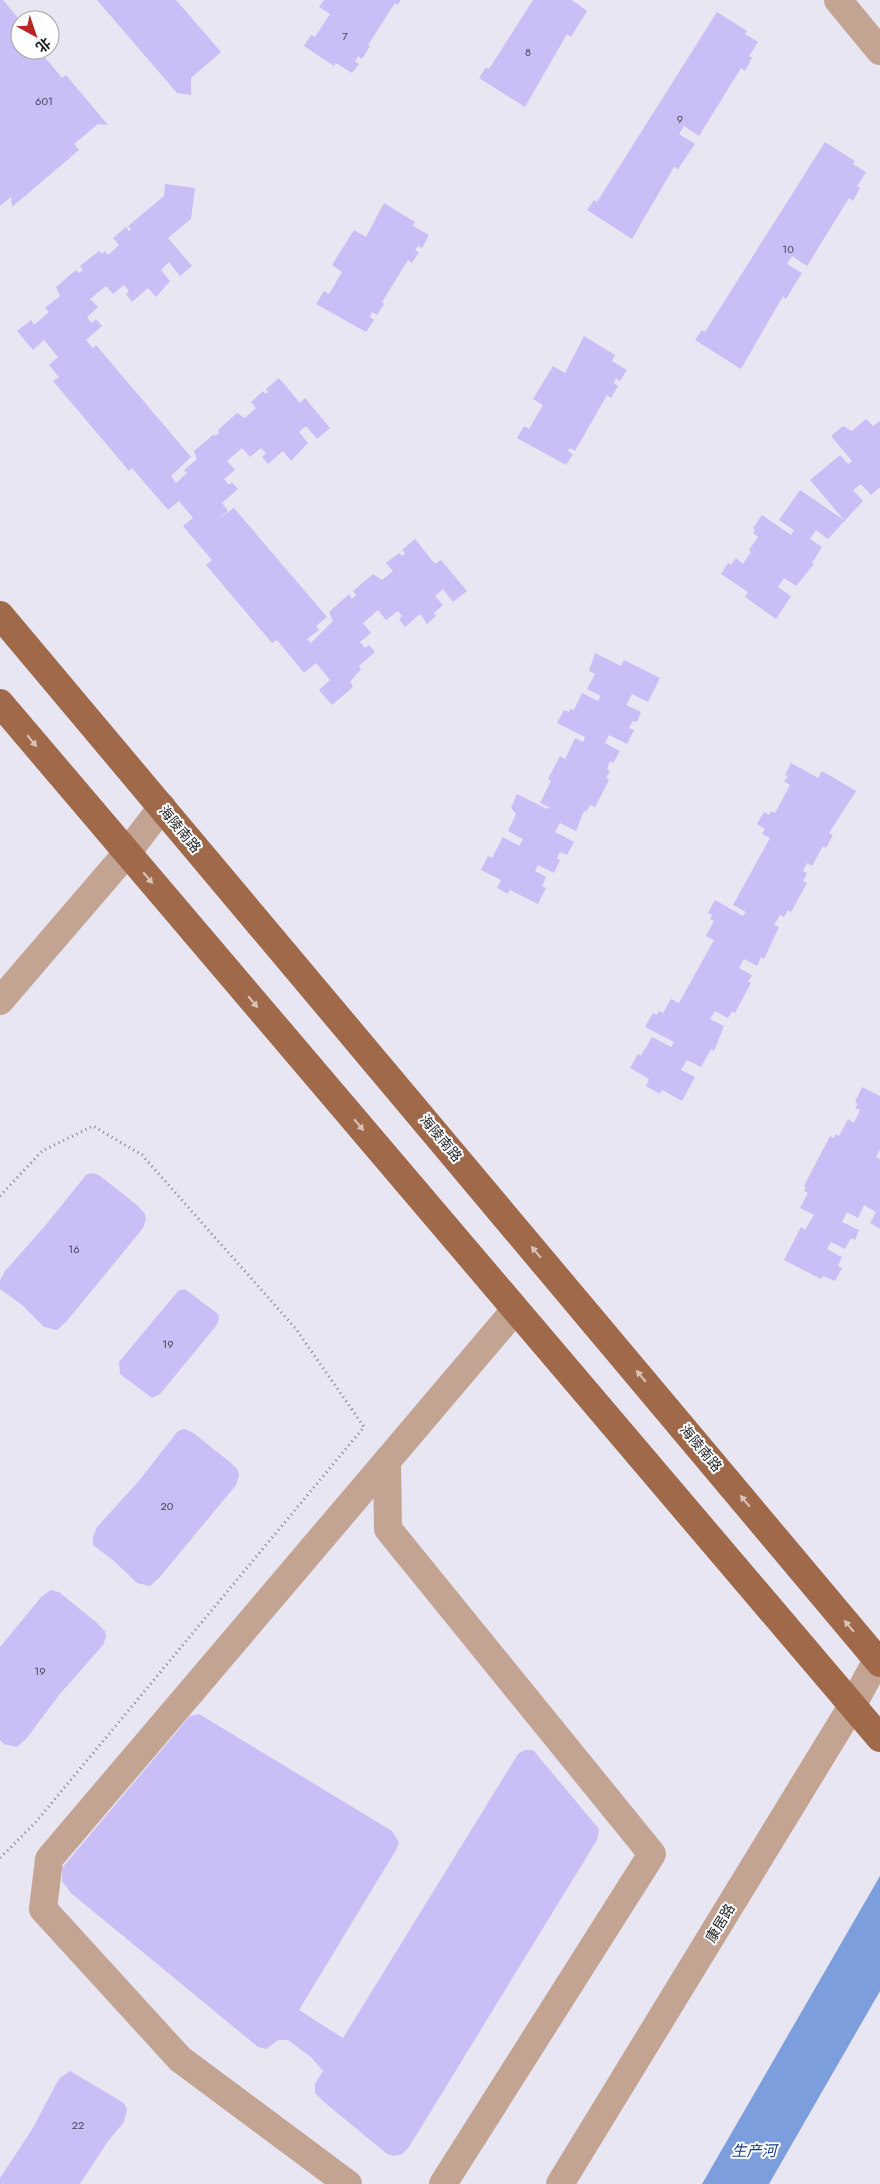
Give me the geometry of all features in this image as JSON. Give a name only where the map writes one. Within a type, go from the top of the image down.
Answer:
[{"type":"main road","name":"海陵南路","points":[[0,615],[879,1661]]},
{"type":"main road","points":[[0,703],[880,1738]]},
{"type":"street","points":[[838,0],[880,51]]},
{"type":"street","points":[[0,1002],[127,853],[162,807]]},
{"type":"street","points":[[348,2184],[180,2060],[43,1909],[49,1859],[515,1310]]},
{"type":"street","points":[[388,1461],[388,1529],[652,1854],[443,2184]]},
{"type":"street","name":"康居路","points":[[560,2184],[879,1661]]},
{"type":"path","points":[[0,1196],[42,1151],[94,1126],[142,1155],[296,1329],[364,1427],[34,1823],[0,1858]]},
{"type":"water","name":"生产河","points":[[880,1876],[880,1991],[769,2184],[702,2184]]},
{"type":"building","points":[[0,0],[3,0],[11,10],[10,60],[47,60],[62,78],[66,75],[108,125],[98,124],[74,144],[79,150],[12,207],[11,197],[0,206]]},
{"type":"building","points":[[97,0],[176,0],[221,52],[191,78],[191,95],[177,93]]},
{"type":"building","points":[[324,0],[401,0],[398,5],[395,3],[368,45],[370,46],[362,59],[358,56],[355,61],[359,64],[352,73],[336,63],[334,66],[304,46],[311,35],[315,37],[330,14],[319,7]]},
{"type":"building","points":[[533,0],[572,0],[587,11],[571,37],[567,34],[525,107],[479,78],[486,67],[489,69]]},
{"type":"building","points":[[717,12],[747,31],[745,34],[758,42],[749,56],[752,58],[745,71],[741,68],[699,136],[684,126],[679,134],[695,144],[678,169],[674,167],[632,239],[587,210],[594,200],[597,202]]},
{"type":"building","points":[[825,142],[855,161],[853,164],[866,172],[857,186],[860,188],[853,201],[849,198],[807,266],[792,256],[787,264],[802,273],[786,299],[783,296],[741,369],[695,340],[702,330],[705,332]]},
{"type":"building","points":[[165,184],[195,188],[191,219],[168,238],[192,266],[180,276],[169,262],[161,270],[170,281],[156,297],[148,288],[132,302],[126,294],[129,291],[124,285],[113,294],[106,286],[90,299],[98,307],[87,317],[92,323],[96,319],[102,326],[86,340],[93,348],[96,345],[191,457],[171,476],[176,483],[187,473],[184,470],[197,459],[194,451],[214,434],[215,436],[219,433],[218,430],[237,413],[245,418],[256,408],[251,402],[263,391],[266,394],[268,392],[266,389],[279,378],[300,403],[305,398],[330,428],[317,439],[306,426],[299,432],[308,443],[291,461],[283,451],[268,464],[262,457],[266,453],[261,448],[250,457],[242,448],[227,461],[235,470],[224,479],[229,485],[232,482],[238,489],[222,503],[228,511],[215,521],[234,508],[327,617],[316,626],[319,630],[307,639],[311,643],[333,621],[329,612],[349,594],[352,599],[356,595],[353,591],[373,574],[382,580],[393,571],[386,563],[399,553],[402,556],[405,553],[402,550],[415,539],[435,564],[441,560],[467,591],[453,602],[443,589],[435,596],[443,605],[434,613],[436,616],[427,624],[420,614],[405,627],[399,619],[402,616],[398,611],[386,620],[378,610],[363,623],[371,633],[360,642],[365,648],[369,645],[375,652],[359,666],[361,669],[350,682],[353,687],[332,705],[319,690],[330,680],[316,663],[304,673],[277,640],[272,643],[206,565],[212,560],[183,526],[193,518],[179,501],[168,510],[132,468],[129,471],[53,381],[59,377],[49,365],[58,357],[44,340],[33,350],[17,331],[31,320],[34,325],[49,312],[45,308],[60,296],[56,287],[76,270],[79,273],[83,270],[80,266],[99,251],[102,254],[105,251],[108,255],[119,245],[113,238],[126,227],[129,231],[131,229],[128,226],[164,196]]},
{"type":"building","points":[[384,203],[415,222],[413,226],[429,235],[422,248],[418,246],[415,250],[419,252],[412,263],[408,260],[382,302],[384,304],[377,315],[372,312],[370,317],[374,320],[366,332],[316,304],[324,291],[329,294],[342,272],[332,265],[354,230],[366,237]]},
{"type":"building","points":[[584,336],[615,355],[612,361],[627,370],[620,381],[616,378],[614,383],[618,386],[611,398],[607,395],[575,451],[570,448],[568,451],[573,454],[566,465],[517,438],[524,426],[529,429],[543,405],[533,399],[553,366],[565,373]]},
{"type":"building","points":[[866,419],[873,426],[880,421],[880,487],[871,495],[861,484],[853,490],[863,501],[828,539],[816,530],[810,539],[822,547],[812,563],[814,564],[796,586],[784,578],[778,587],[791,596],[776,619],[745,597],[748,592],[721,574],[728,563],[731,565],[736,558],[743,564],[751,552],[749,550],[758,537],[753,533],[755,530],[753,528],[762,515],[791,535],[794,530],[779,520],[800,490],[844,520],[810,480],[840,455],[848,464],[852,461],[831,436],[843,426],[852,431]]},
{"type":"building","points":[[595,653],[621,666],[624,660],[660,678],[648,702],[632,694],[626,705],[641,712],[637,722],[633,721],[629,728],[634,730],[627,744],[609,735],[605,743],[620,751],[613,763],[610,761],[607,769],[610,771],[606,778],[609,780],[595,807],[590,805],[586,812],[584,811],[576,831],[560,823],[555,832],[574,842],[567,855],[560,852],[557,858],[560,860],[554,873],[538,865],[535,871],[546,877],[542,886],[546,888],[538,904],[510,890],[508,894],[497,888],[501,880],[481,870],[488,856],[492,858],[503,837],[519,846],[523,839],[508,831],[516,814],[511,808],[517,794],[547,809],[549,807],[540,803],[551,781],[548,779],[560,756],[565,759],[575,738],[583,742],[585,737],[557,723],[564,710],[569,712],[570,709],[574,710],[582,693],[598,701],[601,696],[587,689],[595,674],[589,671]]},
{"type":"building","points":[[791,763],[818,778],[822,771],[856,791],[829,833],[833,835],[826,848],[823,846],[812,866],[807,863],[803,871],[807,873],[803,881],[807,883],[791,912],[788,910],[784,917],[780,915],[774,925],[779,927],[764,959],[761,957],[757,966],[744,959],[739,968],[752,975],[748,982],[751,983],[735,1013],[732,1011],[728,1018],[715,1011],[710,1019],[724,1026],[714,1051],[711,1049],[701,1067],[687,1060],[681,1070],[695,1077],[682,1101],[662,1090],[660,1094],[646,1086],[649,1079],[630,1068],[638,1054],[641,1056],[652,1037],[671,1047],[674,1042],[645,1027],[653,1013],[657,1015],[659,1011],[663,1013],[671,999],[679,1003],[714,940],[706,936],[714,921],[710,919],[712,915],[708,913],[715,900],[743,916],[746,912],[733,905],[770,838],[762,834],[765,829],[757,824],[764,812],[769,815],[771,811],[775,813],[790,785],[784,781],[788,776],[785,775]]},
{"type":"building","points":[[862,1087],[880,1096],[880,1149],[876,1157],[880,1159],[880,1229],[870,1223],[876,1212],[864,1205],[858,1218],[847,1212],[842,1222],[859,1230],[855,1240],[851,1238],[845,1249],[831,1242],[827,1249],[842,1257],[838,1266],[842,1268],[835,1281],[823,1276],[821,1279],[784,1260],[801,1227],[805,1230],[814,1215],[800,1208],[808,1193],[804,1191],[806,1187],[804,1186],[830,1136],[834,1138],[835,1134],[839,1136],[848,1119],[854,1123],[860,1110],[855,1108],[858,1104],[855,1102]]},
{"type":"building","points":[[91,1173],[99,1175],[138,1206],[145,1214],[146,1219],[143,1228],[66,1322],[57,1330],[44,1327],[21,1304],[0,1289],[0,1280],[5,1271],[45,1226],[86,1175]]},
{"type":"building","points":[[185,1289],[218,1314],[219,1319],[216,1326],[160,1394],[152,1398],[120,1374],[119,1362],[178,1291]]},
{"type":"building","points":[[184,1429],[192,1432],[231,1463],[238,1470],[239,1476],[236,1485],[159,1578],[150,1586],[137,1583],[114,1561],[93,1545],[93,1537],[97,1527],[138,1482],[178,1431]]},
{"type":"building","points":[[51,1590],[59,1592],[97,1623],[105,1631],[106,1637],[103,1645],[59,1695],[26,1739],[17,1747],[4,1744],[0,1740],[0,1647],[42,1596]]},
{"type":"building","points":[[199,1714],[392,1831],[399,1842],[396,1850],[299,2010],[343,2038],[518,1754],[525,1750],[533,1750],[599,1829],[597,1840],[409,2147],[402,2154],[394,2156],[387,2154],[315,2093],[315,2084],[323,2071],[312,2058],[288,2040],[278,2040],[266,2049],[258,2047],[71,1893],[62,1881],[62,1868],[190,1716]]},
{"type":"building","points":[[70,2071],[124,2103],[127,2109],[124,2122],[108,2141],[80,2184],[0,2184],[0,2178],[33,2128],[56,2084],[60,2078]]}]
